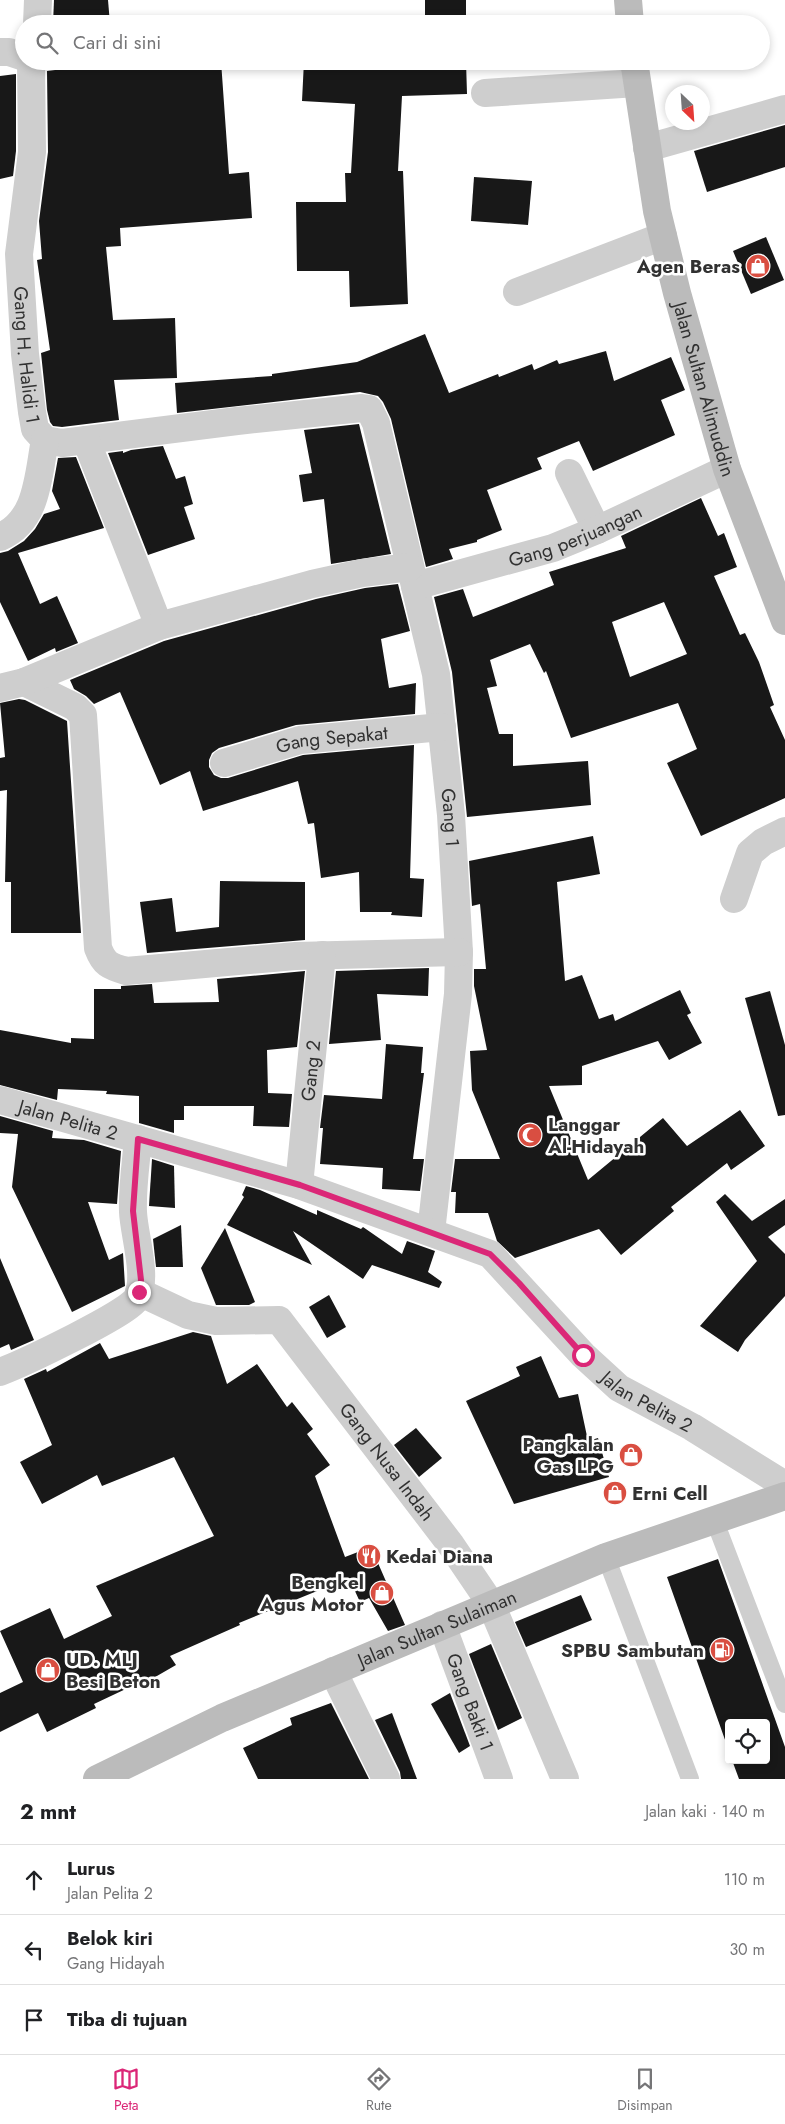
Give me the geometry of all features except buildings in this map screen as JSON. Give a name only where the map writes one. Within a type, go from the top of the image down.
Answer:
[{"type":"main road","points":[[628,0],[629,15]]},
{"type":"main road","name":"Jalan Sultan Alimuddin","points":[[635,72],[657,211],[663,236],[727,469],[785,621]]},
{"type":"main road","name":"Jalan Sultan Sulaiman","points":[[97,1779],[222,1718],[442,1624],[606,1557],[785,1496]]},
{"type":"street","points":[[37,15],[38,0]]},
{"type":"street","points":[[0,52],[15,54]]},
{"type":"street","name":"Gang H. Halidi 1","points":[[31,70],[32,152],[9,256],[35,429],[45,440],[62,443],[246,420],[362,408],[369,410]]},
{"type":"street","points":[[485,93],[635,72]]},
{"type":"street","points":[[648,148],[785,109]]},
{"type":"street","points":[[517,292],[663,236]]},
{"type":"street","name":"Gang 1","points":[[369,410],[376,423],[436,674],[451,815],[459,952],[458,994],[431,1232]]},
{"type":"street","points":[[0,537],[8,534],[23,521],[33,504],[45,440]]},
{"type":"street","points":[[86,440],[159,626]]},
{"type":"street","name":"Gang perjuangan","points":[[12,685],[159,626],[312,584],[362,573],[413,577],[527,556],[553,548],[597,530],[727,469]]},
{"type":"street","points":[[569,473],[597,530]]},
{"type":"street","points":[[12,685],[75,708],[83,715],[98,948],[102,960],[107,964],[126,971],[322,955],[459,952]]},
{"type":"street","name":"Gang Sepakat","points":[[224,763],[300,740],[442,727]]},
{"type":"street","points":[[734,899],[750,853],[762,842],[785,831]]},
{"type":"street","name":"Gang 2","points":[[300,1185],[322,955]]},
{"type":"street","name":"Jalan Pelita 2","points":[[0,1100],[300,1185],[490,1254],[519,1283],[583,1355],[619,1388],[692,1427],[785,1485]]},
{"type":"street","points":[[0,1372],[38,1356],[124,1310],[137,1299],[141,1280],[133,1211],[138,1139]]},
{"type":"street","name":"Gang Nusa Indah","points":[[139,1292],[188,1315],[216,1321],[279,1320],[451,1545],[491,1604],[565,1779]]},
{"type":"street","name":"Gang Bakti 1","points":[[442,1624],[499,1779]]},
{"type":"street","points":[[333,1671],[386,1779]]},
{"type":"lane","points":[[714,1519],[785,1704]]},
{"type":"lane","points":[[606,1557],[690,1779]]},
{"type":"place","name":"Agen Beras","points":[[758,266]]},
{"type":"place","name":"Langgar Al-Hidayah","points":[[530,1135]]},
{"type":"place","name":"Pangkalan Gas LPG","points":[[631,1455]]},
{"type":"place","name":"Erni Cell","points":[[615,1493]]},
{"type":"place","name":"Kedai Diana","points":[[369,1556]]},
{"type":"place","name":"Bengkel Agus Motor","points":[[382,1593]]},
{"type":"place","name":"SPBU Sambutan","points":[[722,1650]]},
{"type":"place","name":"UD. MLJ Besi Beton","points":[[48,1670]]},
{"type":"route","points":[[139,1292],[141,1280],[133,1211],[138,1139],[300,1185],[490,1254],[519,1283],[583,1355]]}]
